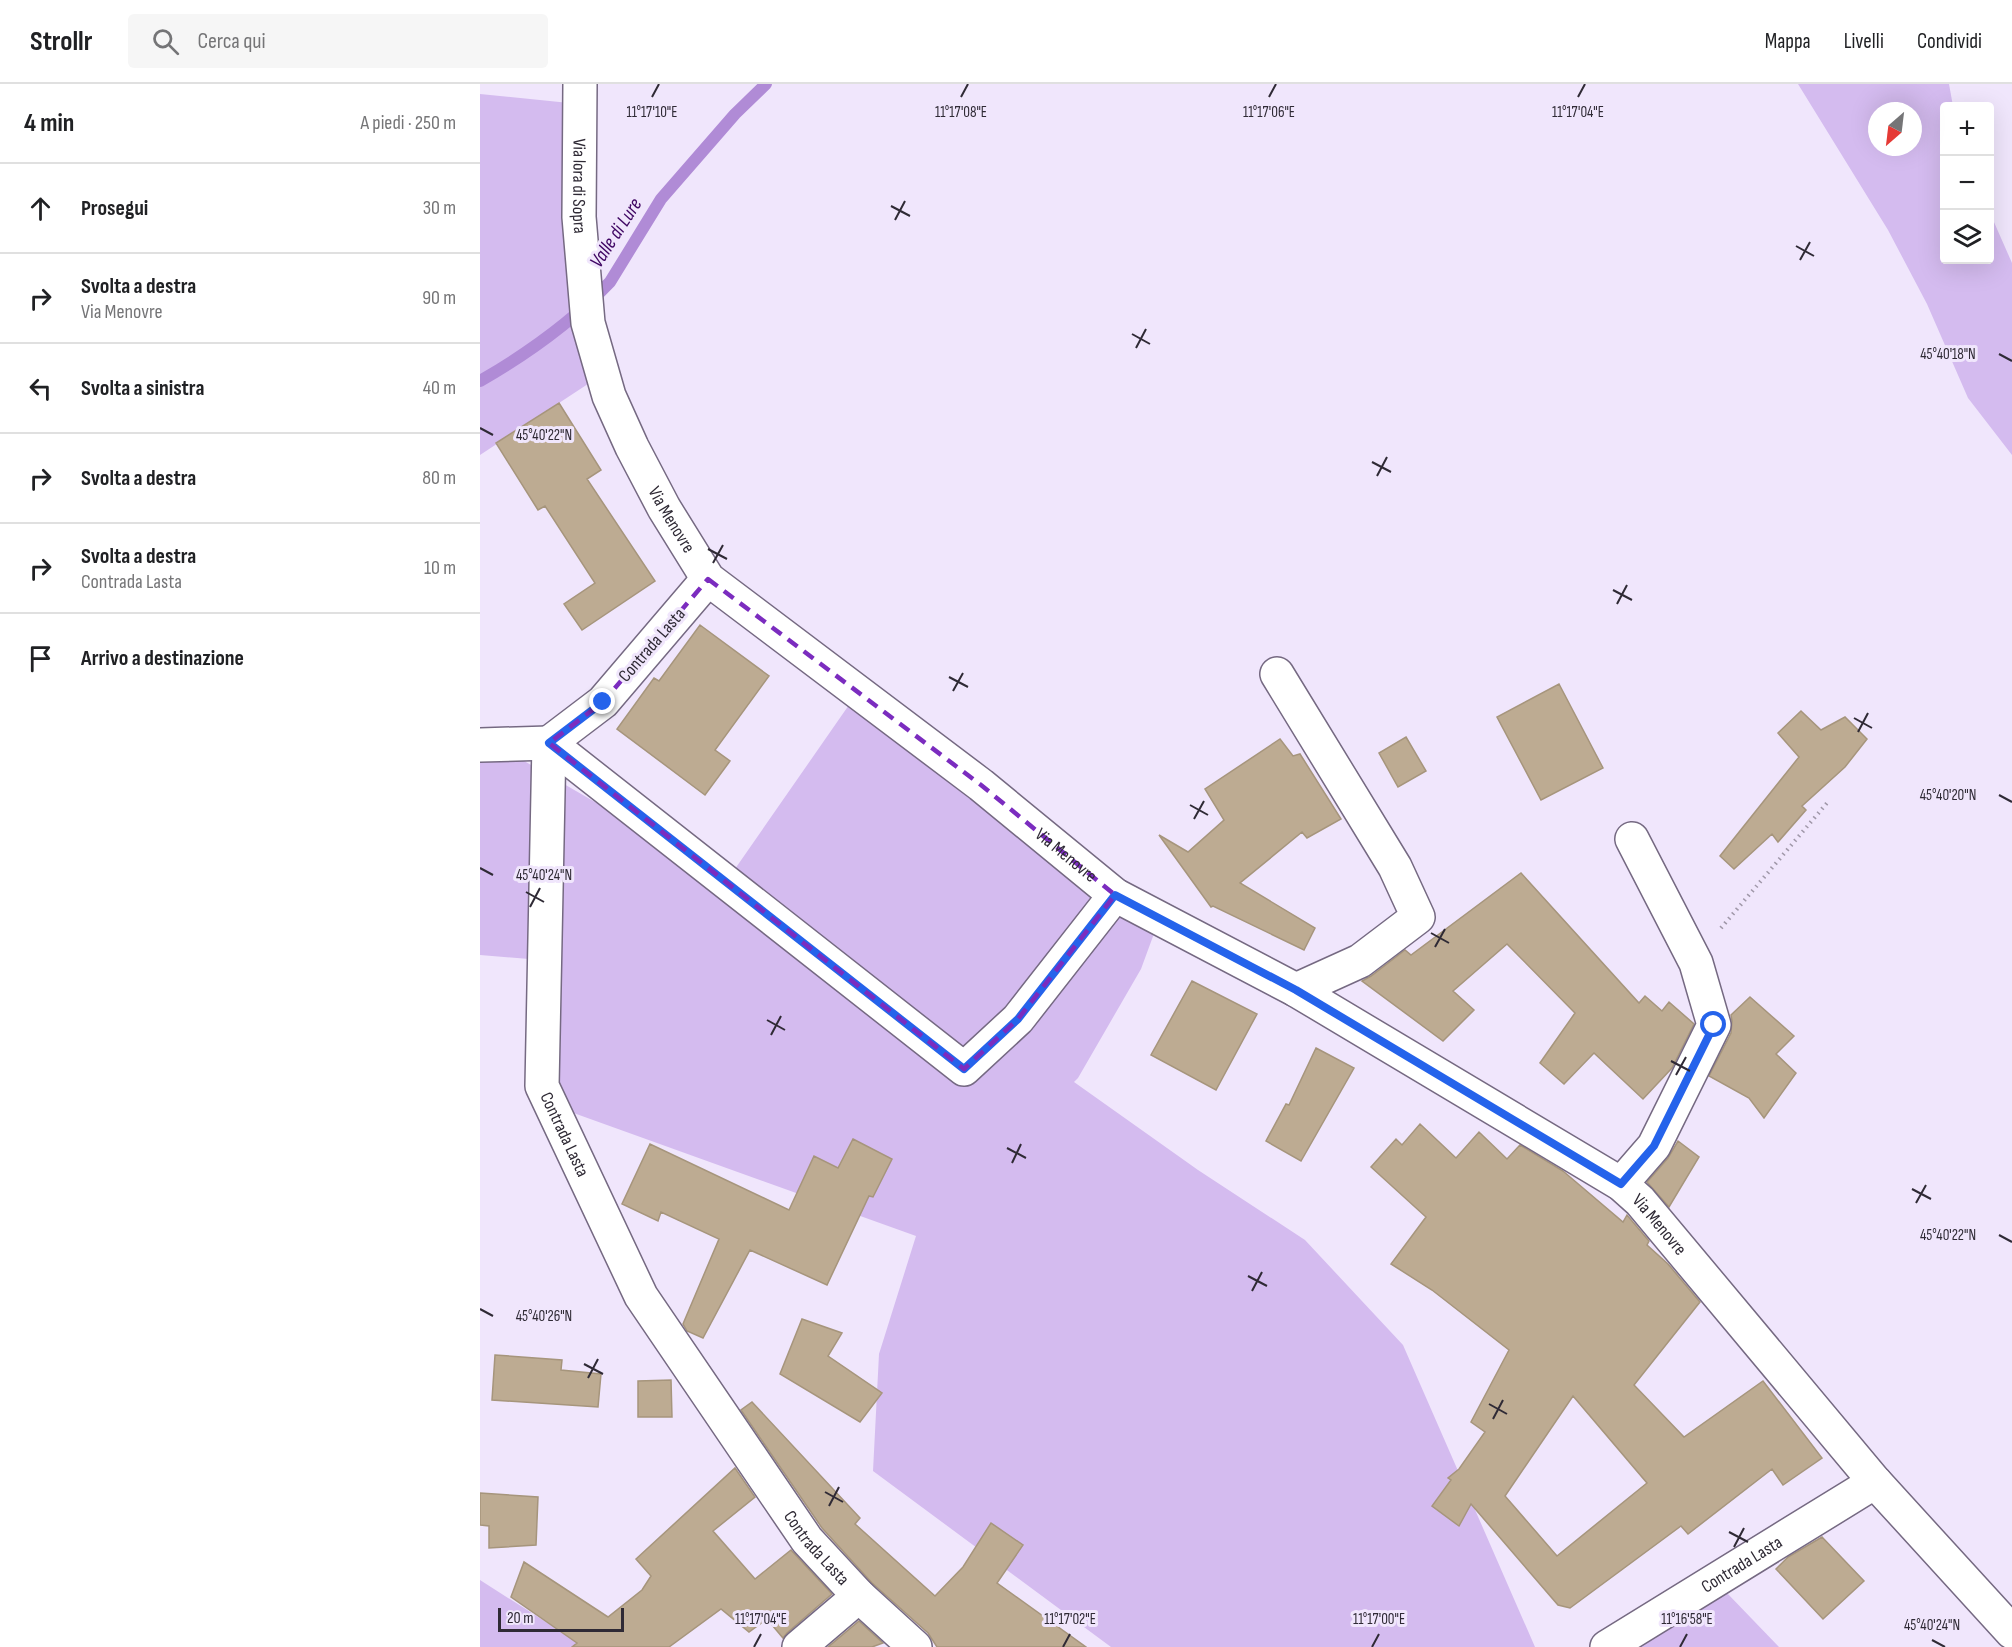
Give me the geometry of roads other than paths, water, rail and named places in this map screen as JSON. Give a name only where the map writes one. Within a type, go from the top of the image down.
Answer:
[{"type":"street","name":"Via lora di Sopra","points":[[580,84],[579,217],[588,323]]},
{"type":"street","name":"Via Menovre","points":[[588,323],[609,396],[632,447],[664,508],[708,579],[981,785],[1115,895],[1296,990],[1621,1184],[1640,1201],[1875,1482],[2012,1632]]},
{"type":"street","name":"Contrada Lasta","points":[[708,579],[603,702],[549,743],[543,1086],[641,1296],[807,1540],[859,1596],[915,1647]]},
{"type":"street","points":[[1277,674],[1395,867],[1418,917],[1360,961],[1296,990]]},
{"type":"street","points":[[480,745],[549,743],[964,1069],[1018,1019],[1115,895]]},
{"type":"street","points":[[1621,1184],[1654,1146],[1714,1025],[1696,963],[1632,839]]},
{"type":"street","name":"Contrada Lasta","points":[[1607,1647],[1875,1482]]},
{"type":"street","points":[[799,1647],[859,1596]]},
{"type":"waterway","name":"Valle di Lure","points":[[480,381],[515,360],[548,336],[580,311],[610,282],[661,199],[735,114],[766,84]]}]
